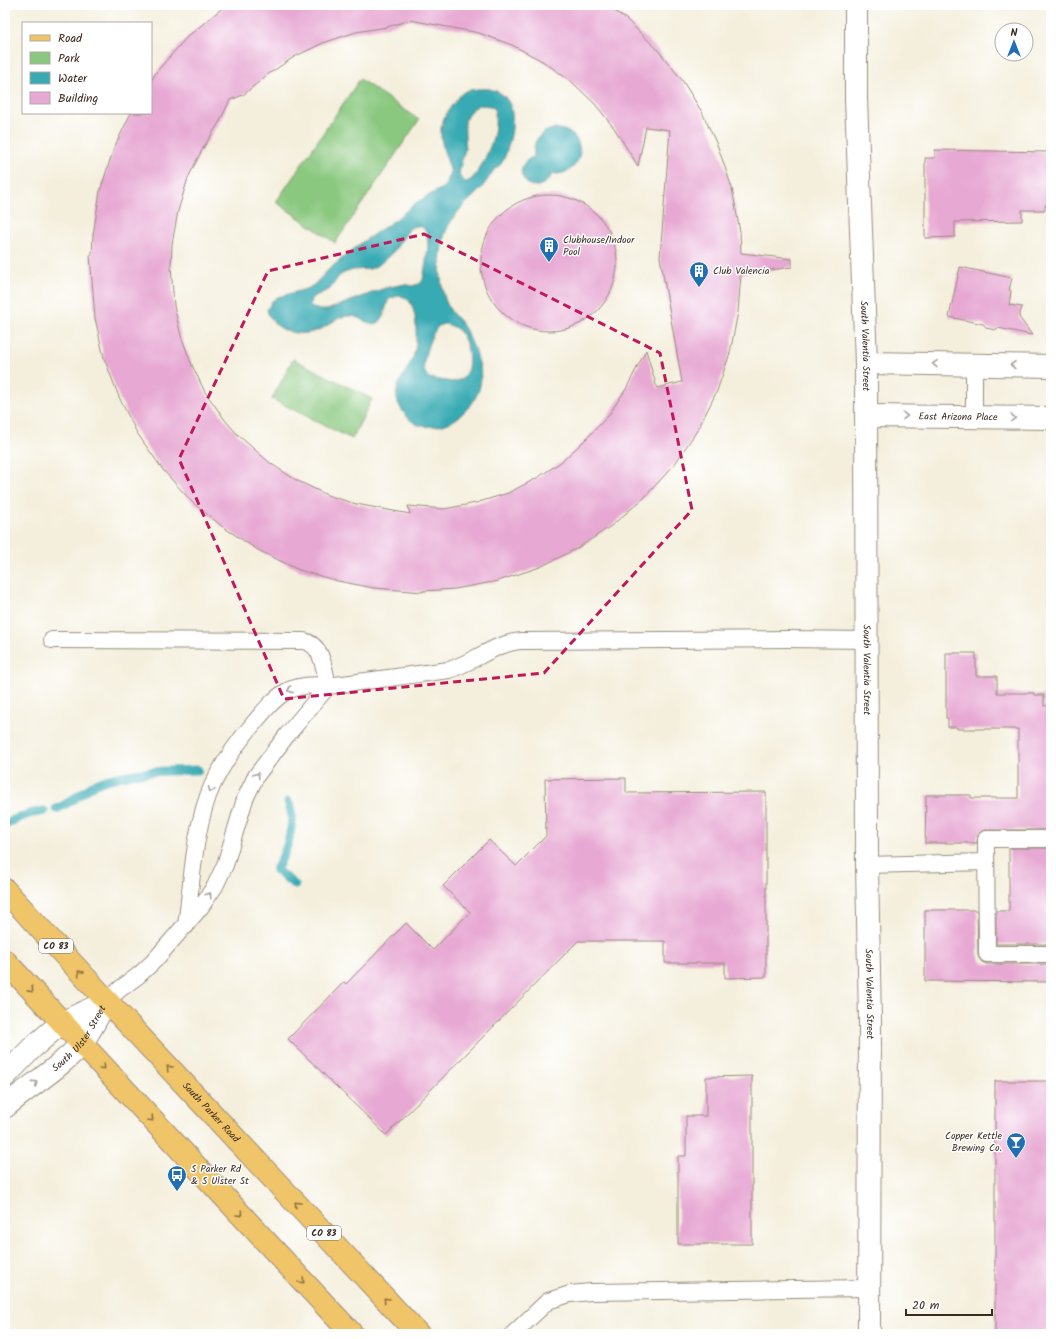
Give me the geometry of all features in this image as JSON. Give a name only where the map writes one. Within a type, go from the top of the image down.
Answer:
[{"type":"main road","name":"South Parker Road","points":[[5,890],[106,1002],[235,1137],[418,1334]]},
{"type":"main road","points":[[5,961],[352,1334]]},
{"type":"street","name":"South Valentia Street","points":[[856,5],[856,98],[866,363],[867,865],[870,1023],[869,1334]]},
{"type":"street","points":[[866,363],[1051,366]]},
{"type":"street","name":"East Arizona Place","points":[[866,416],[1051,418]]},
{"type":"street","name":"South Ulster Street","points":[[5,1076],[32,1048],[61,1022],[106,1002]]},
{"type":"street","name":"South Ulster Street","points":[[5,1107],[53,1070],[81,1043],[106,1002]]},
{"type":"lane","points":[[974,364],[974,417]]},
{"type":"lane","points":[[186,926],[203,813],[212,785],[237,744],[275,699],[285,691],[303,685],[313,684],[328,686],[449,670],[468,663],[496,648],[511,642],[521,641],[772,639],[867,640]]},
{"type":"lane","points":[[52,640],[293,640],[309,642],[316,647],[320,654],[328,686]]},
{"type":"lane","points":[[106,1002],[120,989],[139,976],[154,961],[186,926],[209,895],[222,872],[248,791],[256,776],[286,735],[328,686]]},
{"type":"lane","points":[[1051,839],[986,839],[987,954],[1051,954]]},
{"type":"lane","points":[[867,865],[986,862]]},
{"type":"lane","points":[[513,1334],[548,1302],[570,1294],[598,1292],[868,1288]]},
{"type":"highlighted area","points":[[424,234],[660,353],[692,510],[544,673],[284,699],[179,459],[268,271]]},
{"type":"green space","points":[[360,79],[419,120],[335,243],[276,202]]},
{"type":"green space","points":[[293,359],[372,399],[352,439],[272,399]]},
{"type":"water","points":[[489,89],[501,94],[507,99],[512,114],[512,131],[505,156],[501,164],[494,170],[476,194],[462,207],[453,219],[445,232],[442,245],[440,273],[443,292],[450,310],[462,324],[471,341],[480,365],[481,382],[475,398],[462,414],[449,423],[434,426],[423,426],[415,423],[406,416],[399,404],[397,396],[397,388],[415,350],[416,321],[409,300],[400,296],[389,299],[381,321],[374,325],[355,317],[344,316],[321,329],[305,333],[289,332],[281,328],[270,318],[267,310],[272,301],[278,297],[309,288],[315,284],[328,270],[361,243],[395,220],[417,202],[444,187],[450,175],[450,169],[443,148],[441,128],[444,118],[450,108],[462,93],[469,90]],"holes":[[[480,105],[491,106],[495,110],[493,138],[479,170],[474,177],[468,181],[463,181],[459,174],[465,149],[466,118],[473,109]],[[415,226],[424,228],[427,235],[428,245],[423,280],[419,284],[412,286],[405,284],[385,288],[327,310],[320,310],[310,307],[311,298],[330,289],[339,276],[353,270],[370,269],[380,264],[394,251],[410,228]],[[444,324],[454,327],[463,336],[469,358],[466,374],[462,379],[452,382],[429,378],[424,370],[424,360],[430,340],[436,329]]]},
{"type":"water","points":[[552,129],[564,130],[573,135],[578,142],[580,151],[578,160],[573,167],[564,173],[552,174],[544,184],[532,186],[525,181],[521,173],[522,166],[530,158],[534,157],[534,147],[539,136]]},
{"type":"building","name":"Club Valencia","points":[[226,5],[606,5],[626,19],[657,49],[682,80],[702,112],[718,147],[732,188],[740,232],[741,253],[792,259],[792,267],[741,274],[738,312],[730,353],[717,391],[698,429],[674,465],[644,498],[611,526],[578,548],[540,567],[498,581],[455,589],[423,592],[374,588],[338,581],[299,570],[258,550],[223,527],[192,502],[163,470],[137,433],[119,397],[104,358],[95,318],[90,255],[92,255],[93,235],[100,191],[114,148],[131,114],[152,114],[152,79],[157,71],[187,37]],"holes":[[[410,20],[479,33],[512,45],[544,62],[572,82],[595,104],[614,128],[638,166],[646,127],[670,130],[660,257],[682,382],[657,388],[646,350],[626,389],[608,416],[584,441],[561,462],[537,478],[508,493],[476,503],[444,509],[408,506],[410,514],[356,504],[327,495],[296,480],[270,463],[238,435],[205,392],[192,365],[181,336],[174,306],[171,266],[172,244],[178,211],[188,178],[230,100],[243,95],[267,75],[294,57],[323,43],[356,32],[387,27]]]},
{"type":"building","points":[[935,150],[1048,152],[1047,205],[1045,205],[1045,210],[1022,210],[1022,221],[955,222],[955,237],[925,238],[925,158],[935,158]]},
{"type":"building","name":"Clubhouse/Indoor Pool","points":[[542,195],[556,195],[575,200],[587,206],[602,220],[612,237],[616,250],[616,276],[612,289],[606,301],[592,316],[587,320],[569,328],[556,331],[542,331],[523,326],[511,320],[496,306],[492,301],[484,283],[481,270],[481,256],[486,237],[492,225],[506,210],[511,206],[529,198]]},
{"type":"building","points":[[960,267],[1012,278],[1009,290],[1011,291],[1009,305],[1022,307],[1019,317],[1032,335],[998,328],[994,330],[987,328],[983,324],[949,317]]},
{"type":"building","points":[[946,653],[976,653],[976,676],[997,676],[997,693],[1034,693],[1034,695],[1044,695],[1044,706],[1051,705],[1051,830],[986,830],[978,834],[977,843],[925,843],[926,795],[971,795],[971,798],[1018,798],[1018,729],[957,729],[957,727],[948,727],[948,718],[946,718]]},
{"type":"building","points":[[626,778],[626,793],[766,792],[766,977],[725,978],[725,963],[665,963],[665,941],[578,941],[386,1135],[288,1039],[344,982],[346,984],[406,923],[433,950],[470,912],[443,886],[489,840],[516,866],[546,836],[545,779]]},
{"type":"building","points":[[1009,848],[1051,848],[1051,944],[996,944],[996,911],[1009,911]]},
{"type":"building","points":[[925,910],[977,910],[978,954],[982,962],[987,964],[1051,964],[1051,982],[925,981]]},
{"type":"building","points":[[752,1076],[752,1244],[678,1244],[678,1156],[686,1156],[686,1116],[706,1116],[706,1077]]},
{"type":"building","points":[[995,1081],[1051,1081],[1051,1334],[995,1334]]},
{"type":"waterway","points":[[56,809],[98,783],[109,779],[147,772],[198,770]]},
{"type":"waterway","points":[[288,802],[292,819],[290,837],[284,855],[276,870],[295,885]]},
{"type":"waterway","points":[[5,825],[24,816],[44,811]]},
{"type":"place","name":"Clubhouse/Indoor Pool","points":[[549,263]]},
{"type":"place","name":"Club Valencia","points":[[699,288]]},
{"type":"place","name":"Copper Kettle Brewing Co.","points":[[1016,1159]]},
{"type":"place","name":"S Parker Rd & S Ulster St","points":[[177,1192]]}]
